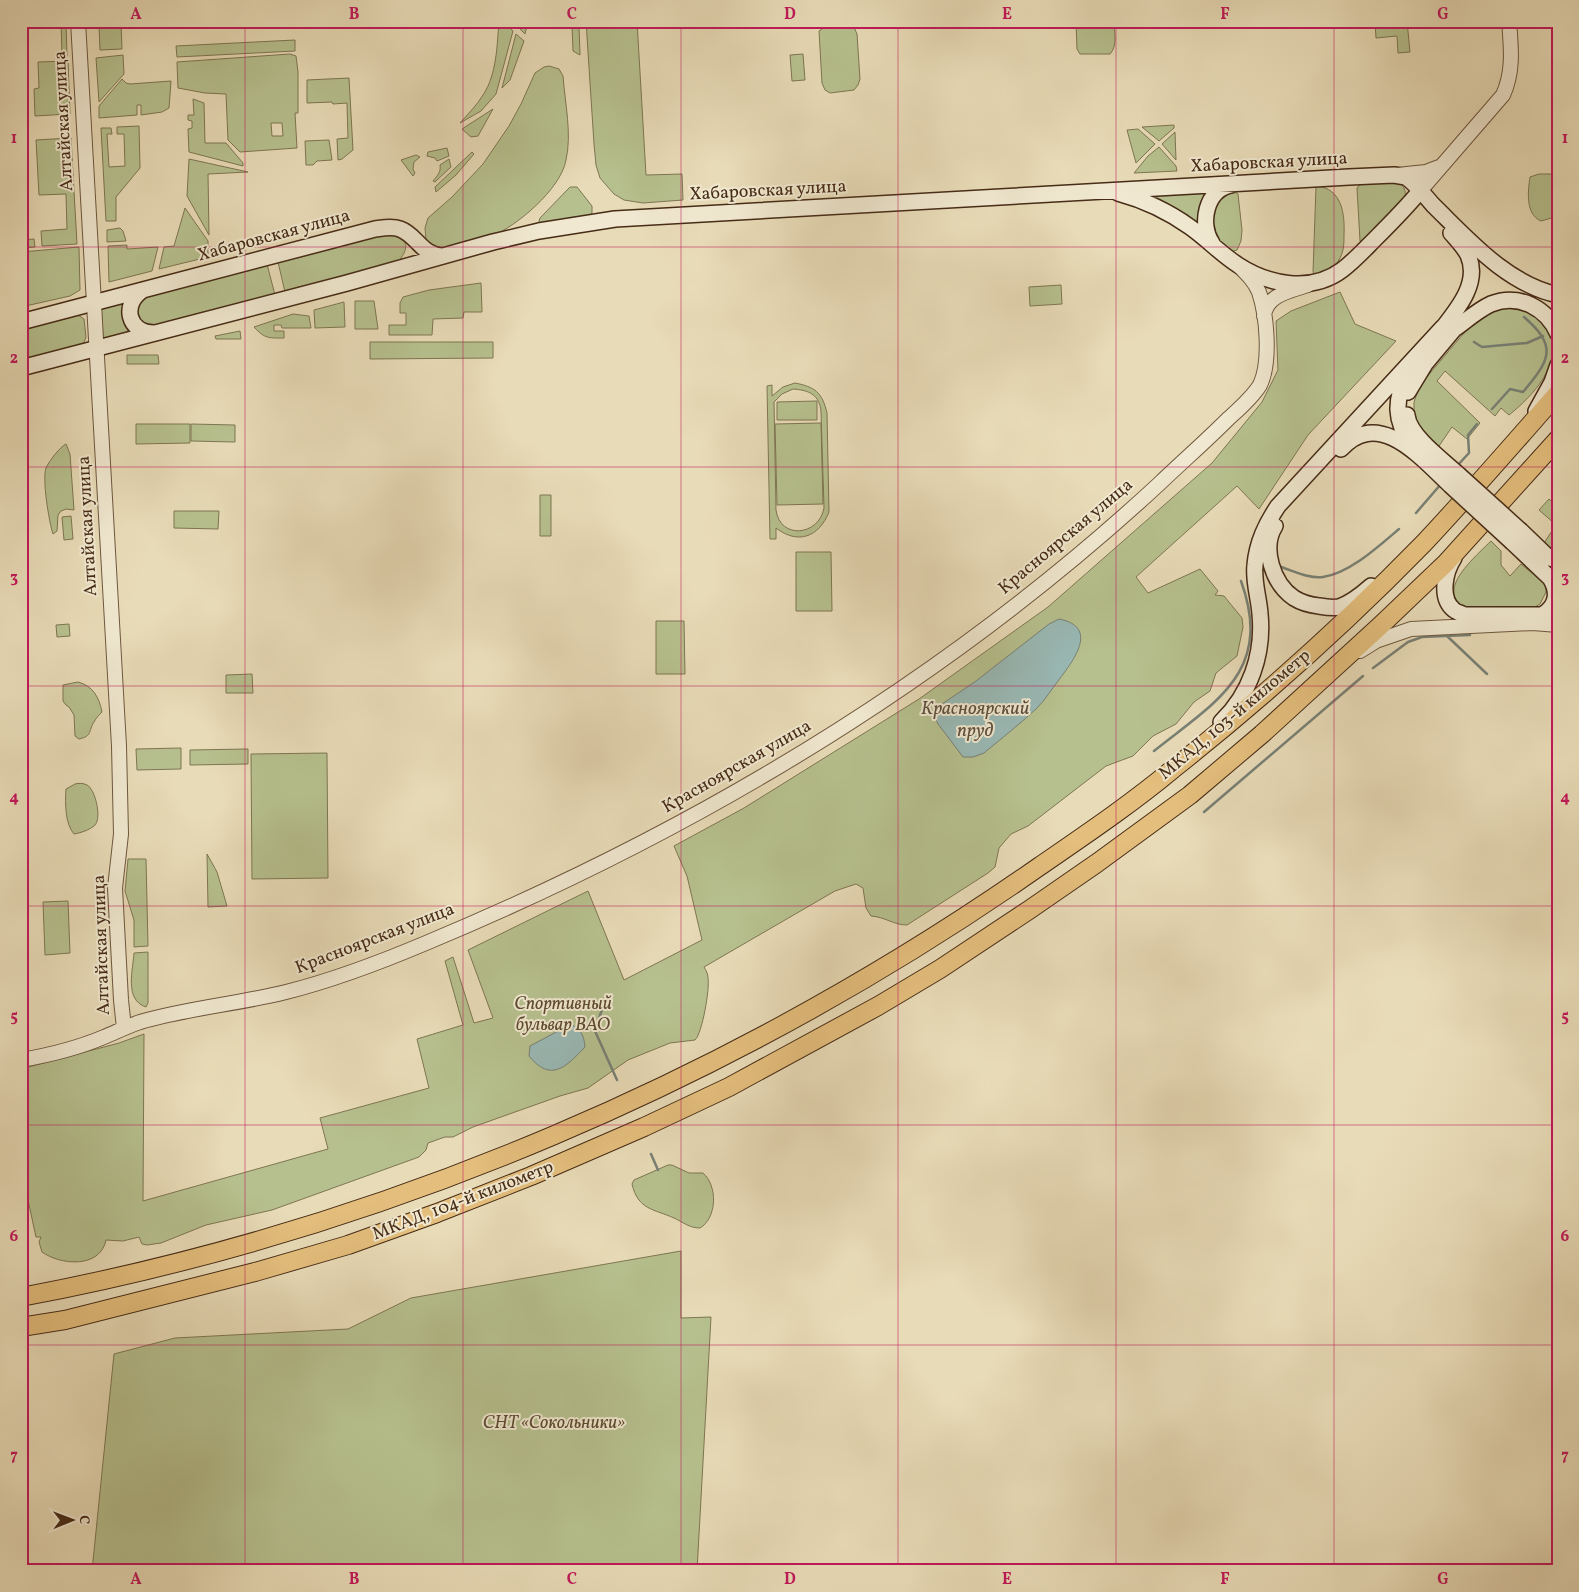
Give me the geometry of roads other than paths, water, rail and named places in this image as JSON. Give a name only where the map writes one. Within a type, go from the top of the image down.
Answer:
[{"type":"highway","name":"МКАД, 103-й километр","points":[[863,980],[991,901],[1080,839],[1171,771],[1302,658],[1424,542],[1558,392]]},
{"type":"highway","name":"МКАД, 103-й километр","points":[[878,1006],[940,969],[1021,915],[1168,811],[1262,734],[1346,658],[1446,563],[1555,445]]},
{"type":"highway","name":"МКАД, 104-й километр","points":[[21,1297],[86,1285],[248,1244],[339,1217],[426,1185],[520,1148],[632,1100],[716,1060],[863,980]]},
{"type":"highway","name":"МКАД, 104-й километр","points":[[21,1328],[65,1320],[255,1272],[348,1245],[437,1213],[644,1128],[729,1087],[878,1006]]},
{"type":"main road","name":"Хабаровская улица","points":[[21,368],[539,231],[615,219],[1097,190],[1394,175]]},
{"type":"main road","points":[[1394,175],[1409,179],[1468,238],[1504,269],[1543,292],[1558,295]]},
{"type":"main road","points":[[1216,248],[1207,234],[1205,224],[1207,208],[1218,191],[1236,184]]},
{"type":"main road","name":"Хабаровская улица","points":[[1097,190],[1121,194],[1151,205],[1177,218],[1238,265],[1252,273],[1290,284],[1310,284],[1326,280],[1342,271],[1407,207],[1420,191]]},
{"type":"main road","points":[[1407,207],[1414,205],[1422,206],[1434,213],[1467,253],[1471,264],[1471,278],[1467,293],[1455,312],[1449,327],[1414,378],[1408,391],[1406,408],[1407,420],[1414,431],[1455,480]]},
{"type":"main road","name":"Хабаровская улица","points":[[21,322],[375,229],[400,229],[406,232],[430,254],[445,256]]},
{"type":"main road","points":[[398,268],[409,261],[413,245],[411,237]]},
{"type":"main road","points":[[1171,771],[1230,714],[1251,678],[1260,642],[1260,615],[1254,567],[1258,544],[1267,522],[1278,506],[1470,307],[1477,295],[1481,278],[1481,262],[1477,249],[1468,238]]},
{"type":"main road","points":[[144,290],[134,298],[131,305],[131,320],[140,331],[154,334]]},
{"type":"main road","points":[[1415,452],[1402,432],[1398,419],[1397,403],[1400,387],[1408,370],[1449,327],[1491,304],[1515,300],[1528,303],[1540,309],[1550,319],[1558,334]]},
{"type":"main road","points":[[1489,471],[1539,407],[1552,382],[1558,365]]},
{"type":"main road","points":[[1424,542],[1358,597],[1338,607],[1305,604],[1293,598],[1283,588],[1270,563],[1269,546],[1273,529],[1285,511],[1346,444],[1357,436],[1373,433],[1396,440],[1455,480],[1517,536],[1551,563],[1550,578],[1554,584],[1556,594],[1555,603],[1550,610],[1542,615],[1464,615],[1454,610],[1447,602],[1445,591],[1446,575],[1452,561],[1471,535]]},
{"type":"street","name":"Алтайская улица","points":[[78,21],[120,775],[121,834],[116,888],[124,1028]]},
{"type":"street","points":[[1420,191],[1503,95],[1510,78],[1511,69],[1509,21]]},
{"type":"street","name":"Хабаровская улица","points":[[1394,175],[1426,172],[1442,165]]},
{"type":"street","name":"Красноярская улица","points":[[21,1060],[57,1053],[103,1038],[124,1028],[168,1015],[257,998],[315,984],[425,944],[541,892],[699,814],[800,755],[903,688],[1100,537],[1205,442],[1243,405],[1260,384],[1266,364],[1267,352],[1264,317],[1259,292],[1255,284],[1238,265]]},
{"type":"street","points":[[1264,317],[1267,304],[1271,300],[1310,284]]},
{"type":"street","points":[[1551,563],[1558,581]]},
{"type":"street","points":[[1346,658],[1376,642],[1411,629],[1533,622],[1558,625]]},
{"type":"water","name":"Красноярский пруд","points":[[1059,619],[1071,623],[1078,629],[1081,637],[1080,646],[1070,664],[1043,702],[1024,720],[984,753],[973,757],[963,757],[938,724],[935,717],[938,709],[942,704],[976,681],[1049,624]]},
{"type":"water","points":[[571,1024],[581,1033],[585,1047],[565,1066],[551,1070],[544,1069],[529,1056],[530,1046]]},
{"type":"waterway","points":[[1492,409],[1510,389],[1523,392],[1544,363],[1546,346],[1542,337],[1524,317]]},
{"type":"waterway","points":[[1474,342],[1482,347],[1527,343],[1543,336]]},
{"type":"waterway","points":[[1456,467],[1469,453],[1468,435],[1477,424]]},
{"type":"waterway","points":[[1416,513],[1441,484]]},
{"type":"waterway","points":[[1281,567],[1312,577],[1323,577],[1333,574],[1354,565],[1399,529]]},
{"type":"waterway","points":[[1154,751],[1217,700],[1233,682],[1244,662],[1250,639],[1249,612],[1241,581]]},
{"type":"waterway","points":[[1373,668],[1408,642],[1422,637],[1470,635]]},
{"type":"waterway","points":[[1447,636],[1487,674]]},
{"type":"waterway","points":[[1204,812],[1363,676]]},
{"type":"waterway","points":[[603,1006],[595,1031],[617,1080]]},
{"type":"waterway","points":[[651,1154],[658,1170]]},
{"type":"park label","name":"Спортивный бульвар ВАО","points":[[563,1014]]},
{"type":"park label","name":"СНТ «Сокольники»","points":[[554,1423]]}]
